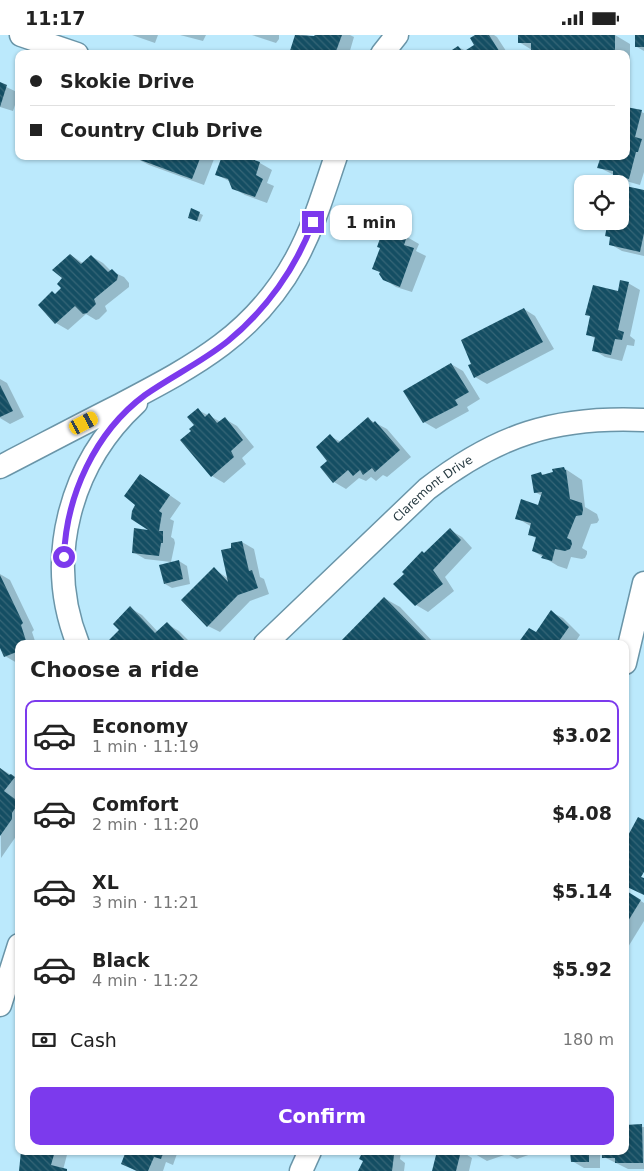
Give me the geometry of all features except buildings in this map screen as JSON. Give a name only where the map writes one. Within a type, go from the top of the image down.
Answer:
[{"type":"street","points":[[21,35],[65,50]]},
{"type":"street","points":[[385,50],[397,35]]},
{"type":"street","points":[[0,467],[168,379],[228,341],[254,317],[277,289],[296,260],[309,233],[335,160]]},
{"type":"street","points":[[76,640],[66,602],[63,572],[64,542],[69,512],[79,483],[90,460],[104,438],[143,397],[168,379]]},
{"type":"street","name":"Claremont Drive","points":[[269,640],[427,489],[455,467],[485,450],[517,436],[551,426],[611,419],[644,420]]},
{"type":"street","points":[[629,646],[644,583]]},
{"type":"street","points":[[0,1005],[15,958]]},
{"type":"street","points":[[302,1171],[308,1155]]},
{"type":"route","points":[[64,557],[64,542],[69,512],[79,483],[90,460],[104,438],[143,397],[228,341],[254,317],[277,289],[296,260],[313,222]]}]
